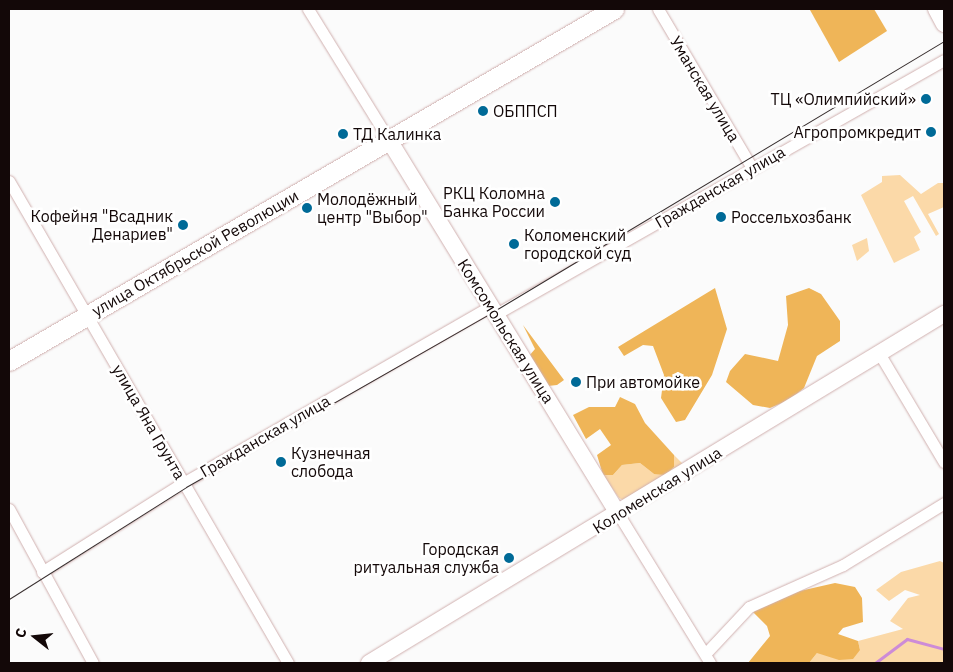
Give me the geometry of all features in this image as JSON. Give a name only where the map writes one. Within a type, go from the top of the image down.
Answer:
[{"type":"main road","name":"улица Октябрьской Революции","points":[[9,361],[614,9]]},
{"type":"street","name":"Комсомольская улица","points":[[308,9],[708,658]]},
{"type":"street","name":"Уманская улица","points":[[658,9],[752,168]]},
{"type":"street","points":[[936,9],[944,24]]},
{"type":"street","name":"Гражданская улица","points":[[42,572],[183,483],[944,60]]},
{"type":"street","name":"улица Яна Грунта","points":[[9,181],[288,663]]},
{"type":"street","name":"Коломенская улица","points":[[369,663],[619,515],[944,314]]},
{"type":"street","points":[[879,353],[944,462]]},
{"type":"street","points":[[708,658],[749,606],[843,565],[944,503]]},
{"type":"street","points":[[9,509],[93,663]]},
{"type":"shaded area","points":[[874,9],[887,31],[839,62],[810,10]]},
{"type":"shaded area","points":[[900,175],[921,194],[938,183],[944,183],[944,207],[928,214],[939,234],[936,236],[913,196],[904,201],[921,232],[914,237],[920,250],[894,263],[861,195],[882,182],[882,176]]},
{"type":"shaded area","points":[[867,238],[869,251],[857,261],[852,245]]},
{"type":"shaded area","points":[[715,288],[727,329],[712,375],[685,420],[676,422],[661,398],[664,375],[653,346],[643,345],[624,356],[618,347]]},
{"type":"shaded area","points":[[809,288],[821,294],[840,321],[840,341],[817,356],[804,388],[789,400],[770,408],[753,405],[726,382],[730,371],[745,354],[778,361],[788,325],[786,296]]},
{"type":"shaded area","points":[[523,325],[564,380],[557,385],[548,386],[529,356],[535,349]]},
{"type":"shaded area","points":[[620,397],[635,404],[645,423],[674,455],[674,467],[665,475],[654,474],[640,463],[622,465],[613,475],[603,475],[597,455],[611,445],[600,429],[586,439],[573,415],[589,407],[615,407]]},
{"type":"shaded area","points":[[674,455],[684,465],[627,502],[619,498],[603,475],[613,475],[622,465],[640,463],[654,474],[674,467]]},
{"type":"shaded area","points":[[940,561],[944,563],[944,663],[809,663],[817,653],[860,650],[858,641],[903,629],[890,621],[908,598],[920,595],[905,590],[889,601],[876,590],[901,572]]},
{"type":"shaded area","points":[[835,583],[855,587],[862,598],[863,622],[843,628],[838,634],[858,641],[860,650],[853,659],[839,660],[817,653],[809,663],[748,663],[770,636],[767,626],[753,612],[769,598]]},
{"type":"waterway","points":[[875,663],[907,639],[944,649]]},
{"type":"tram line","points":[[9,599],[186,487],[494,311],[944,41]]},
{"type":"place","name":"ТЦ «Олимпийский»","points":[[926,99]]},
{"type":"place","name":"ОБППСП","points":[[483,111]]},
{"type":"place","name":"Агропромкредит","points":[[931,132]]},
{"type":"place","name":"ТД Калинка","points":[[343,134]]},
{"type":"place","name":"РКЦ Коломна Банка России","points":[[555,202]]},
{"type":"place","name":"Молодёжный центр \"Выбор\"","points":[[307,208]]},
{"type":"place","name":"Россельхозбанк","points":[[721,217]]},
{"type":"place","name":"Кофейня \"Всадник Денариев\"","points":[[183,225]]},
{"type":"place","name":"Коломенский городской суд","points":[[514,244]]},
{"type":"place","name":"При автомойке","points":[[576,382]]},
{"type":"place","name":"Кузнечная слобода","points":[[281,462]]},
{"type":"place","name":"Городская ритуальная служба","points":[[509,558]]}]
